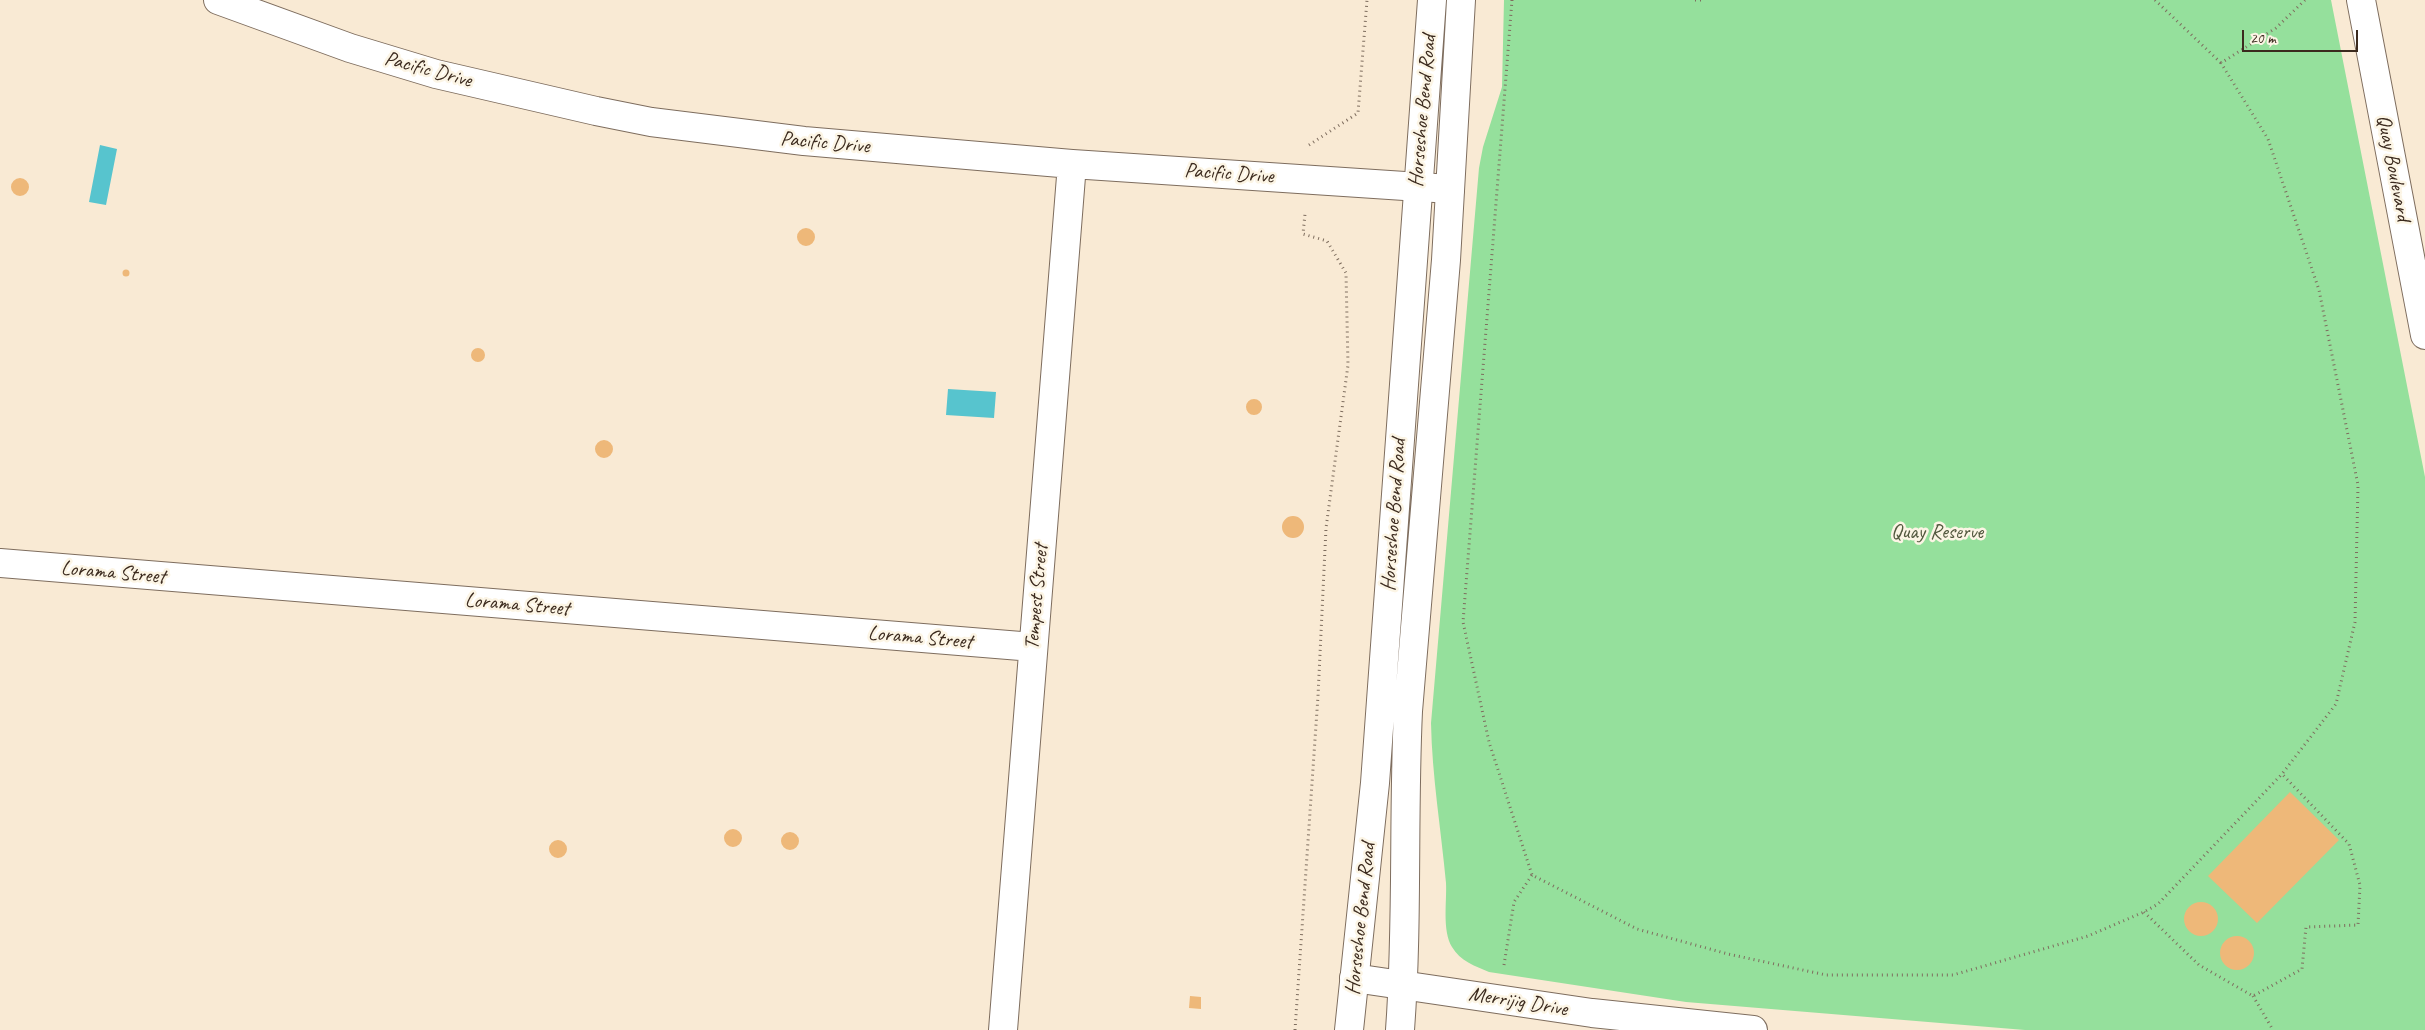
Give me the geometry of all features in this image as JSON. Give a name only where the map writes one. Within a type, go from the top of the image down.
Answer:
[{"type":"street","name":"Pacific Drive","points":[[218,0],[341,45],[436,74],[596,111],[716,131],[804,141],[1072,164],[1450,189]]},
{"type":"street","name":"Horseshoe Bend Road","points":[[1349,1030],[1375,783],[1432,0]]},
{"type":"street","name":"Horseshoe Bend Road","points":[[1400,1030],[1404,985],[1405,784],[1408,711],[1450,189],[1461,0]]},
{"type":"street","name":"Quay Boulevard","points":[[2361,0],[2425,335]]},
{"type":"street","name":"Tempest Street","points":[[1003,1030],[1072,164]]},
{"type":"street","name":"Lorama Street","points":[[0,563],[1033,647]]},
{"type":"street","name":"Merrijig Drive","points":[[1354,978],[1592,1013],[1753,1030]]},
{"type":"path","points":[[1295,1030],[1318,696],[1326,528],[1348,365],[1346,273],[1327,241],[1303,234],[1309,143],[1358,113],[1367,0]]},
{"type":"path","points":[[1512,0],[1463,622],[1489,742],[1532,875],[1636,928],[1728,954],[1826,974],[1953,975],[2088,936],[2158,904],[2282,774],[2336,704],[2355,622],[2358,485],[2320,290],[2268,139],[2221,63],[2155,0]]},
{"type":"path","points":[[1695,0],[1702,0]]},
{"type":"path","points":[[2221,63],[2276,28],[2305,0]]},
{"type":"path","points":[[2253,996],[2302,969],[2306,928],[2358,925],[2360,885],[2349,844],[2282,774]]},
{"type":"path","points":[[1500,999],[1506,940],[1514,902],[1532,875]]},
{"type":"path","points":[[2144,912],[2199,965],[2253,996],[2273,1030]]},
{"type":"green space","name":"Quay Reserve","points":[[1504,0],[2331,0],[2425,477],[2425,1030],[2025,1030],[1686,1002],[1489,972],[1468,962],[1455,952],[1449,940],[1446,924],[1446,883],[1435,783],[1431,723],[1479,168],[1483,147],[1502,87]]},
{"type":"water","points":[[100,145],[117,149],[106,205],[89,202]]},
{"type":"water","points":[[948,389],[996,392],[994,418],[946,415]]},
{"type":"building","points":[[20,178],[26,181],[29,187],[26,193],[20,196],[14,193],[11,187],[14,181]]},
{"type":"building","points":[[806,228],[812,231],[815,237],[812,243],[806,246],[800,243],[797,237],[800,231]]},
{"type":"building","points":[[126,269],[130,273],[126,277],[122,273]]},
{"type":"building","points":[[478,348],[483,350],[485,355],[483,360],[478,362],[473,360],[471,355],[473,350]]},
{"type":"building","points":[[1251,399],[1257,399],[1262,404],[1260,413],[1251,415],[1246,410],[1246,404]]},
{"type":"building","points":[[600,440],[608,440],[613,445],[611,456],[600,458],[595,453],[595,445]]},
{"type":"building","points":[[1289,516],[1297,516],[1304,523],[1304,531],[1297,538],[1289,538],[1282,531],[1282,523]]},
{"type":"building","points":[[2290,792],[2339,840],[2257,923],[2208,876]]},
{"type":"building","points":[[729,829],[737,829],[742,834],[740,845],[729,847],[724,842],[724,834]]},
{"type":"building","points":[[786,832],[794,832],[799,837],[797,848],[786,850],[781,845],[781,837]]},
{"type":"building","points":[[554,840],[562,840],[567,845],[565,856],[554,858],[549,853],[549,845]]},
{"type":"building","points":[[2201,902],[2213,907],[2218,919],[2213,931],[2201,936],[2189,931],[2184,919],[2189,907]]},
{"type":"building","points":[[2237,936],[2249,941],[2254,953],[2249,965],[2237,970],[2225,965],[2220,953],[2225,941]]},
{"type":"building","points":[[1190,996],[1201,997],[1201,1009],[1189,1008]]}]
